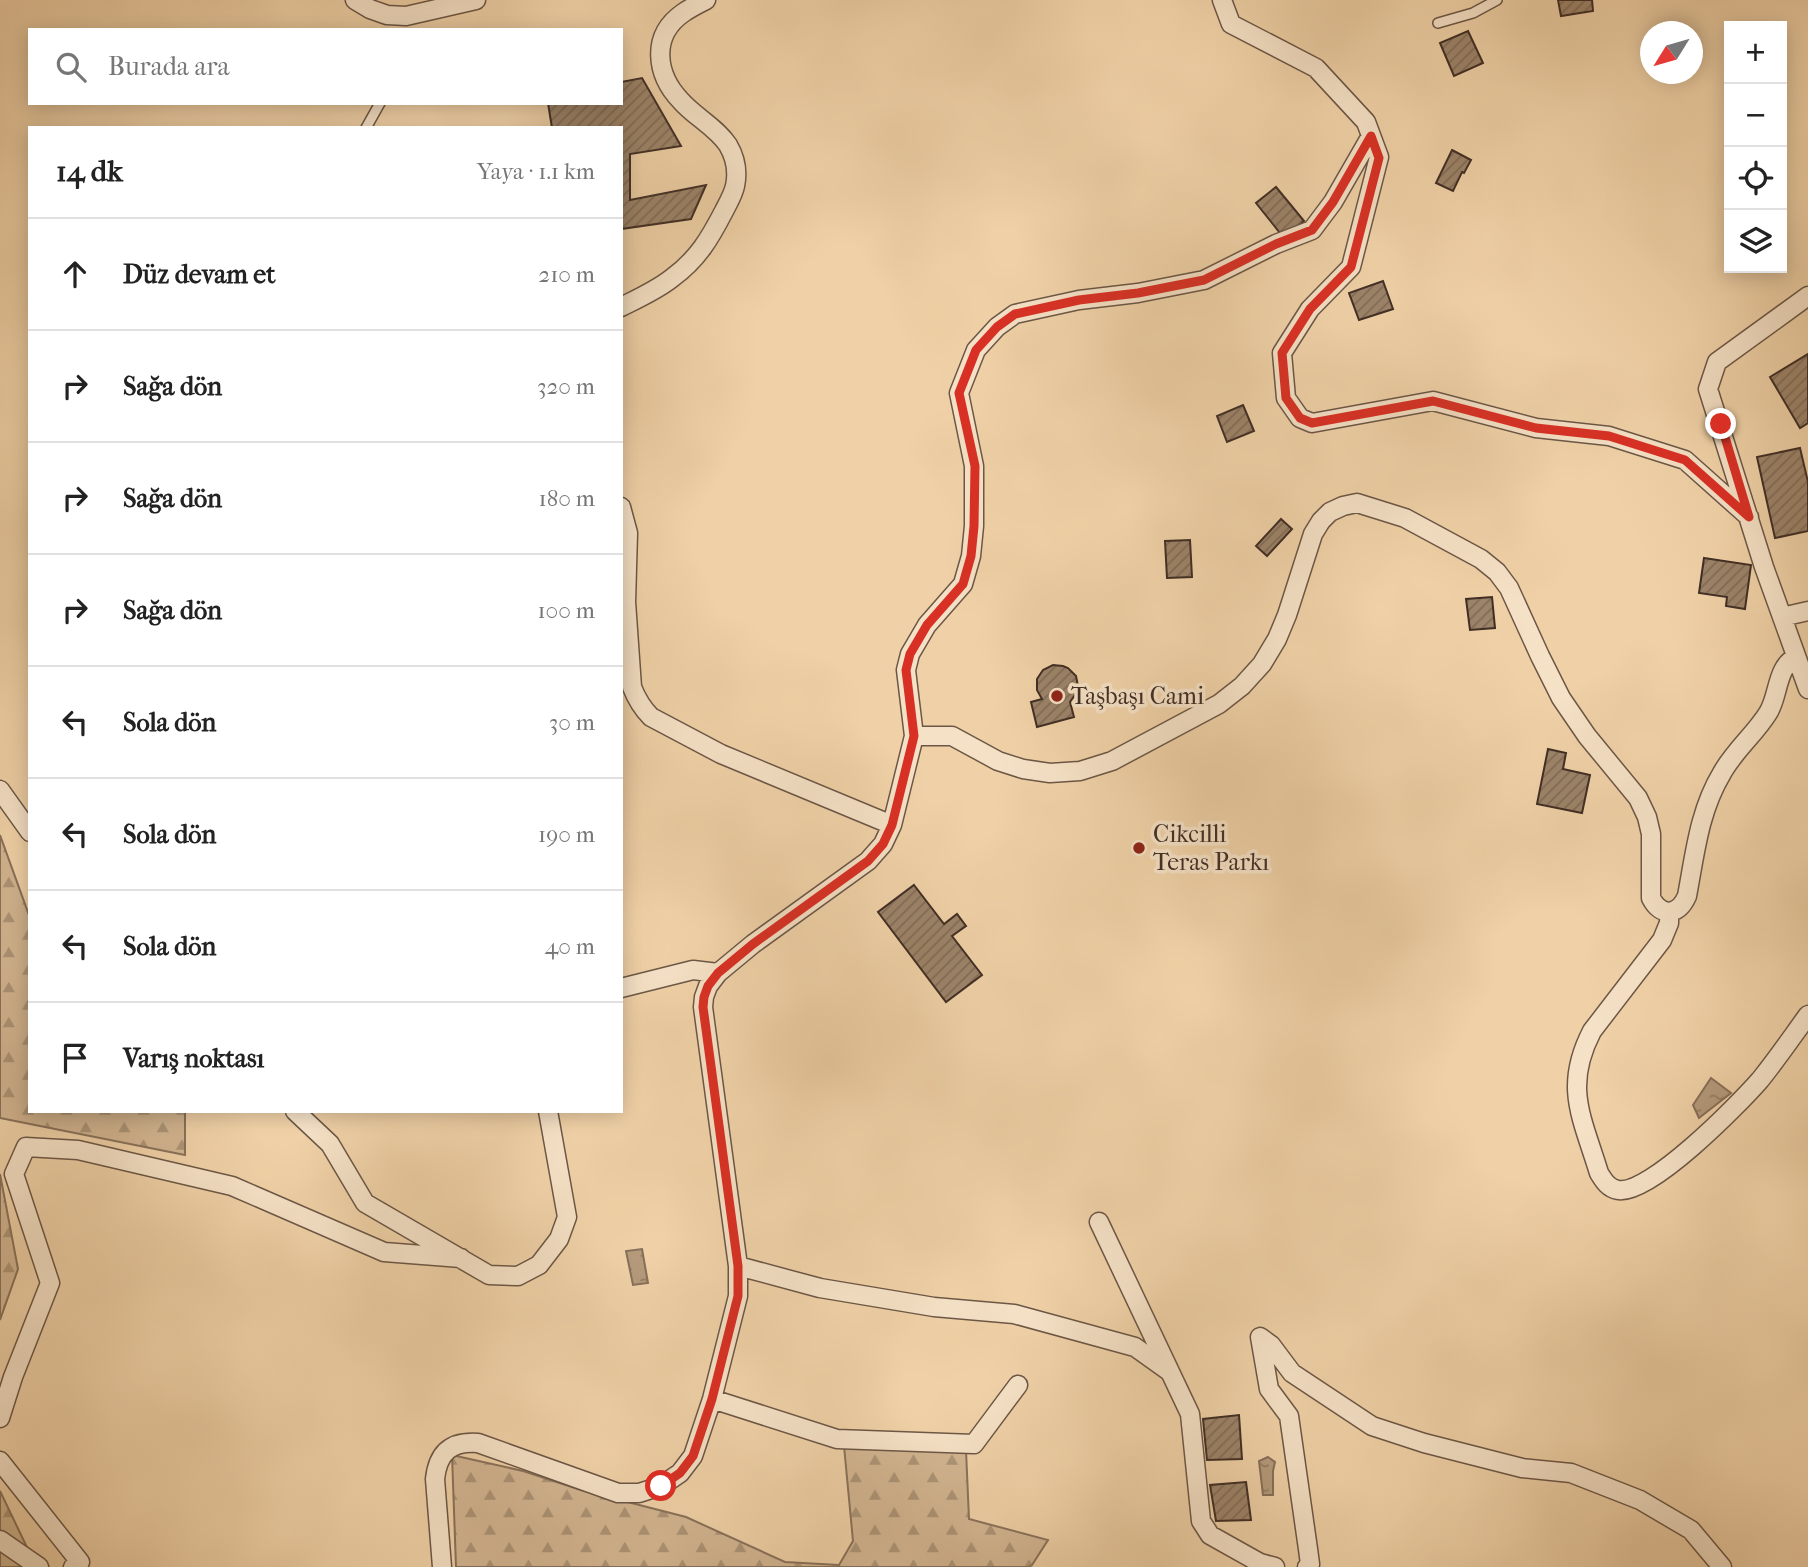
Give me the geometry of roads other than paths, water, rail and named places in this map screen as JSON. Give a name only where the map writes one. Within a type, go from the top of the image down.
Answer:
[{"type":"street","points":[[355,0],[406,23],[476,0]]},
{"type":"street","points":[[623,306],[673,278],[693,259],[710,239],[735,189],[735,162],[729,146],[719,133],[681,102],[663,73],[659,54],[664,33],[672,22],[706,0]]},
{"type":"street","points":[[1222,0],[1231,24],[1317,68],[1366,122],[1379,158],[1351,267],[1310,309],[1282,353],[1286,398],[1300,418],[1312,423],[1433,401],[1536,428],[1609,436],[1685,460],[1749,517]]},
{"type":"street","points":[[442,1567],[435,1479],[437,1465],[443,1454],[454,1446],[464,1442],[478,1443],[618,1493],[639,1493],[661,1486],[680,1473],[693,1456],[712,1399],[738,1296],[738,1266],[703,1007],[704,997],[718,973],[753,944],[868,861],[883,844],[892,825],[914,736],[906,670],[910,654],[927,625],[963,584],[971,556],[975,466],[959,393],[976,350],[997,327],[1015,314],[1079,300],[1138,293],[1204,280],[1276,244],[1312,230],[1333,202],[1371,136]]},
{"type":"street","points":[[1808,296],[1717,362],[1708,389],[1808,689]]},
{"type":"street","points":[[914,736],[952,736],[998,761],[1023,769],[1050,773],[1080,771],[1112,761],[1219,704],[1242,686],[1262,664],[1278,639],[1313,534],[1321,521],[1330,512],[1357,503],[1405,518],[1481,559],[1497,572],[1509,587],[1561,698],[1587,736],[1638,798],[1651,834],[1651,898],[1655,906],[1669,912],[1677,910],[1687,896],[1701,820],[1709,797],[1723,770],[1768,714],[1786,664],[1796,657]]},
{"type":"street","points":[[623,515],[628,533],[626,602],[632,687],[636,700],[643,709],[651,718],[721,754],[892,825]]},
{"type":"street","points":[[1782,617],[1808,611]]},
{"type":"street","points":[[0,790],[28,829]]},
{"type":"street","points":[[1669,912],[1669,923],[1662,940],[1592,1031],[1578,1065],[1577,1102],[1600,1172],[1611,1187],[1628,1190],[1658,1175],[1688,1149],[1760,1079],[1808,1015]]},
{"type":"street","points":[[623,988],[693,970],[718,973]]},
{"type":"street","points":[[297,1113],[330,1144],[365,1203],[489,1275],[518,1276],[539,1265],[559,1239],[567,1217],[548,1113]]},
{"type":"street","points":[[0,1418],[50,1283],[14,1174],[26,1147],[78,1150],[232,1186],[384,1252],[461,1258]]},
{"type":"street","points":[[1098,1222],[1190,1414],[1201,1521],[1210,1535],[1260,1563],[1275,1567]]},
{"type":"street","points":[[738,1266],[820,1288],[934,1307],[1014,1314],[1135,1347],[1170,1372]]},
{"type":"street","points":[[1307,1567],[1310,1564],[1289,1416],[1269,1389],[1261,1337],[1271,1345],[1292,1373],[1372,1426],[1424,1443],[1522,1468],[1571,1473],[1640,1500],[1691,1530],[1722,1567]]},
{"type":"street","points":[[712,1399],[837,1439],[974,1444],[1018,1385]]},
{"type":"street","points":[[0,1461],[80,1562],[73,1567]]},
{"type":"street","points":[[0,1540],[39,1567]]},
{"type":"lane","points":[[1438,23],[1473,13],[1497,0]]},
{"type":"lane","points":[[367,126],[379,105]]},
{"type":"water","points":[[1711,1078],[1731,1093],[1699,1118],[1693,1105]]},
{"type":"water","points":[[642,1249],[648,1283],[633,1285],[626,1251]]},
{"type":"water","points":[[1268,1457],[1275,1462],[1273,1495],[1263,1495],[1259,1461]]},
{"type":"place","name":"Taşbaşı Cami","points":[[1057,696]]},
{"type":"place","name":"Cikcilli Teras Parkı","points":[[1139,848]]}]
